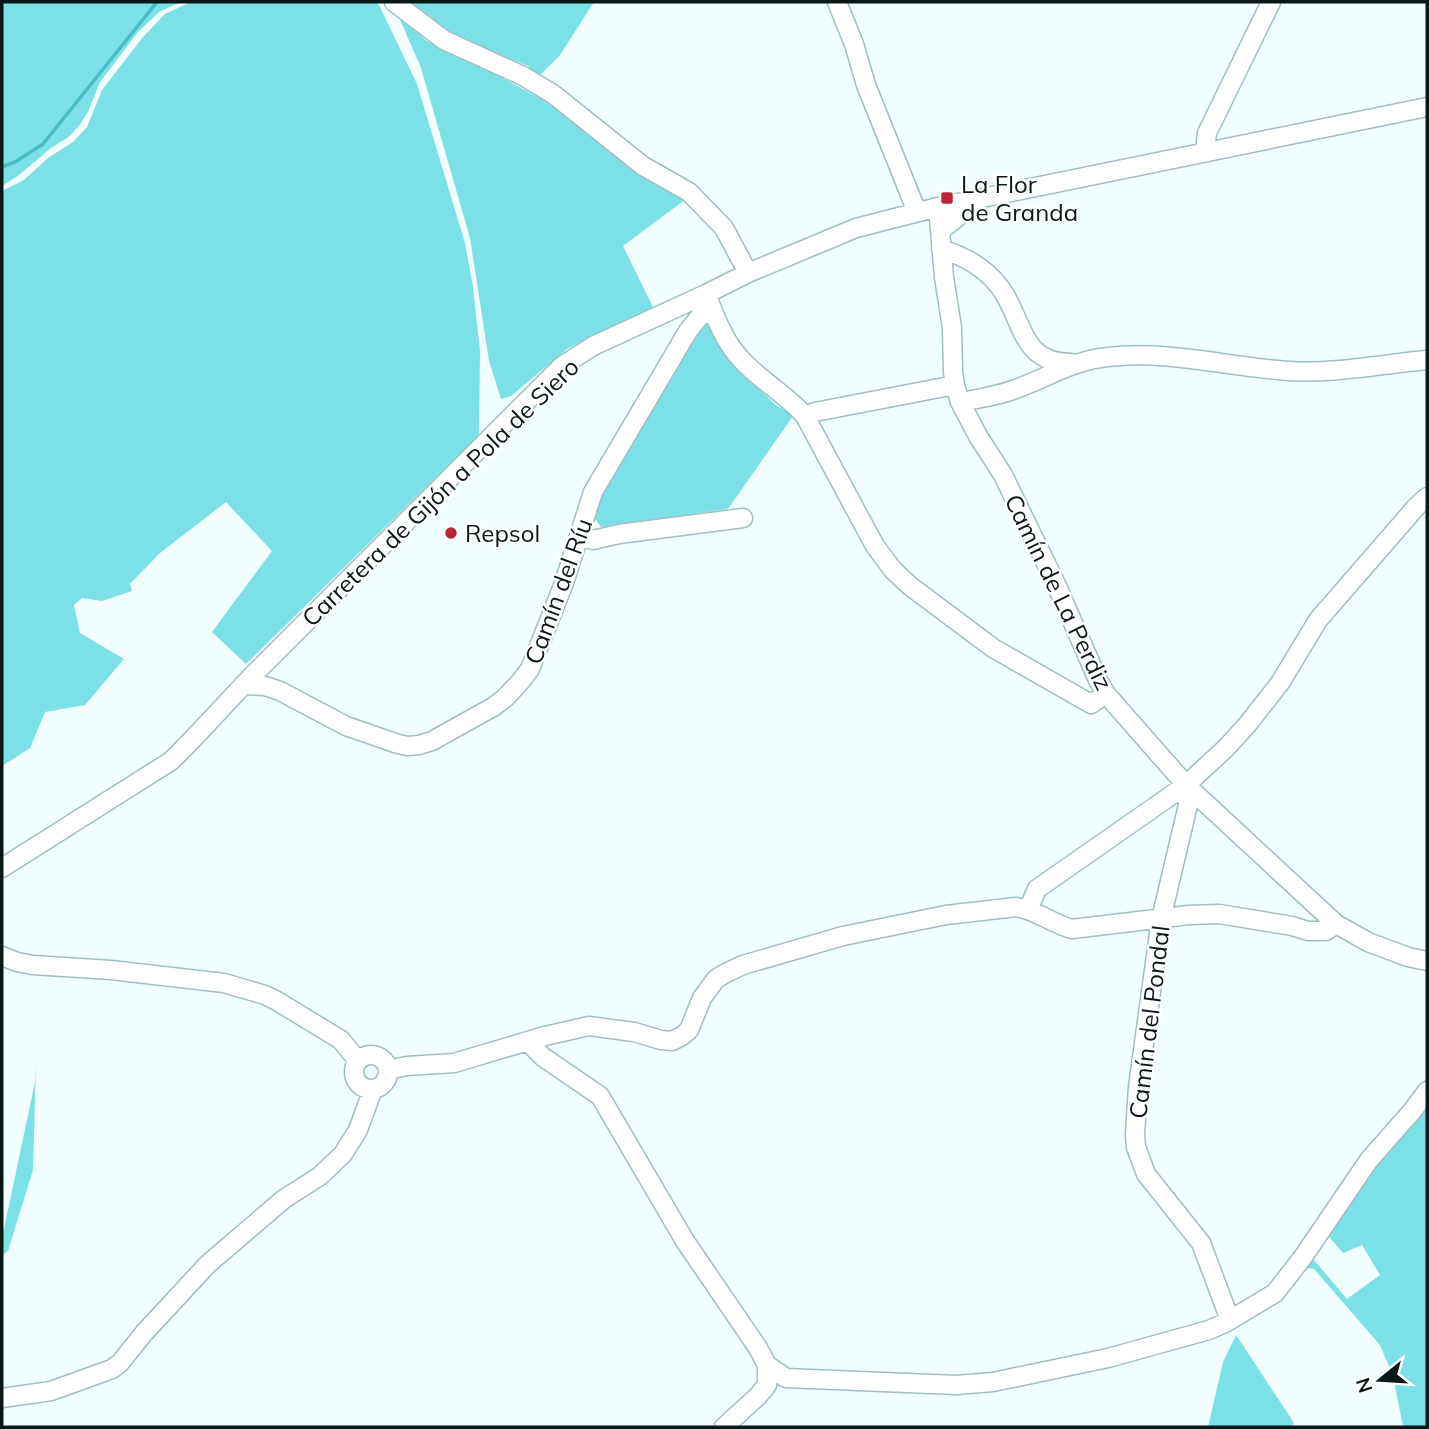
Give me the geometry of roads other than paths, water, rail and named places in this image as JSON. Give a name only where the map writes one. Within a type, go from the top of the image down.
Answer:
[{"type":"street","points":[[394,2],[443,40],[523,76],[553,94],[643,166],[688,192],[724,228],[748,273]]},
{"type":"street","points":[[837,2],[874,107],[917,212]]},
{"type":"street","points":[[1205,151],[1207,133],[1271,2]]},
{"type":"street","name":"Carretera de Gijón a Pola de Siero","points":[[2,868],[171,761],[243,685],[562,366],[593,346],[709,302],[748,273],[856,228],[938,207],[1427,107]]},
{"type":"street","points":[[982,198],[940,240],[986,272],[1000,287],[1024,338],[1040,355],[1059,363],[1133,355],[1289,371],[1318,371],[1427,360]]},
{"type":"street","name":"Camín de La Perdiz","points":[[938,207],[952,328],[953,372],[958,394],[973,427],[1003,475],[1056,584],[1098,680],[1107,694],[1186,785],[1336,924],[1368,942],[1427,961]]},
{"type":"street","points":[[709,302],[739,358],[796,405],[805,416],[875,546],[893,570],[910,586],[993,648],[1091,704],[1107,694]]},
{"type":"street","name":"Camín del Ríu","points":[[243,685],[265,686],[280,691],[346,726],[408,746],[432,741],[505,698],[530,669],[564,583],[593,492],[688,331],[709,302]]},
{"type":"street","points":[[805,416],[815,412],[958,394],[1013,390],[1075,363]]},
{"type":"street","points":[[1028,910],[1037,889],[1044,883],[1186,785],[1226,748],[1280,683],[1318,620],[1427,497]]},
{"type":"street","points":[[579,536],[593,540],[743,517]]},
{"type":"street","name":"Camín del Pondal","points":[[1186,785],[1188,805],[1161,919],[1138,1087],[1136,1147],[1146,1174],[1201,1243],[1230,1320]]},
{"type":"street","points":[[388,1070],[454,1063],[589,1026],[672,1041],[689,1030],[710,986],[724,974],[743,965],[843,936],[946,915],[1016,907],[1048,917],[1072,929],[1219,914],[1308,931],[1326,931],[1336,924]]},
{"type":"street","points":[[2,956],[33,965],[111,970],[224,983],[265,995],[341,1040],[358,1061]]},
{"type":"street","points":[[528,1042],[543,1057],[600,1096],[685,1241],[767,1365],[786,1378],[956,1385],[993,1382],[1120,1354],[1209,1330],[1275,1293],[1369,1160],[1427,1091]]},
{"type":"street","points":[[368,1055],[384,1060],[388,1070],[386,1081],[378,1088],[362,1086],[355,1077],[355,1066],[368,1055]]},
{"type":"street","points":[[2,1398],[51,1391],[112,1369],[120,1363],[208,1264],[284,1199],[320,1176],[344,1154],[358,1130],[373,1089]]},
{"type":"street","points":[[724,1427],[767,1385],[767,1365]]},
{"type":"waterway","points":[[2,167],[43,144],[157,2]]},
{"type":"place","name":"La Flor de Granda","points":[[947,198]]},
{"type":"place","name":"Repsol","points":[[451,533]]}]
